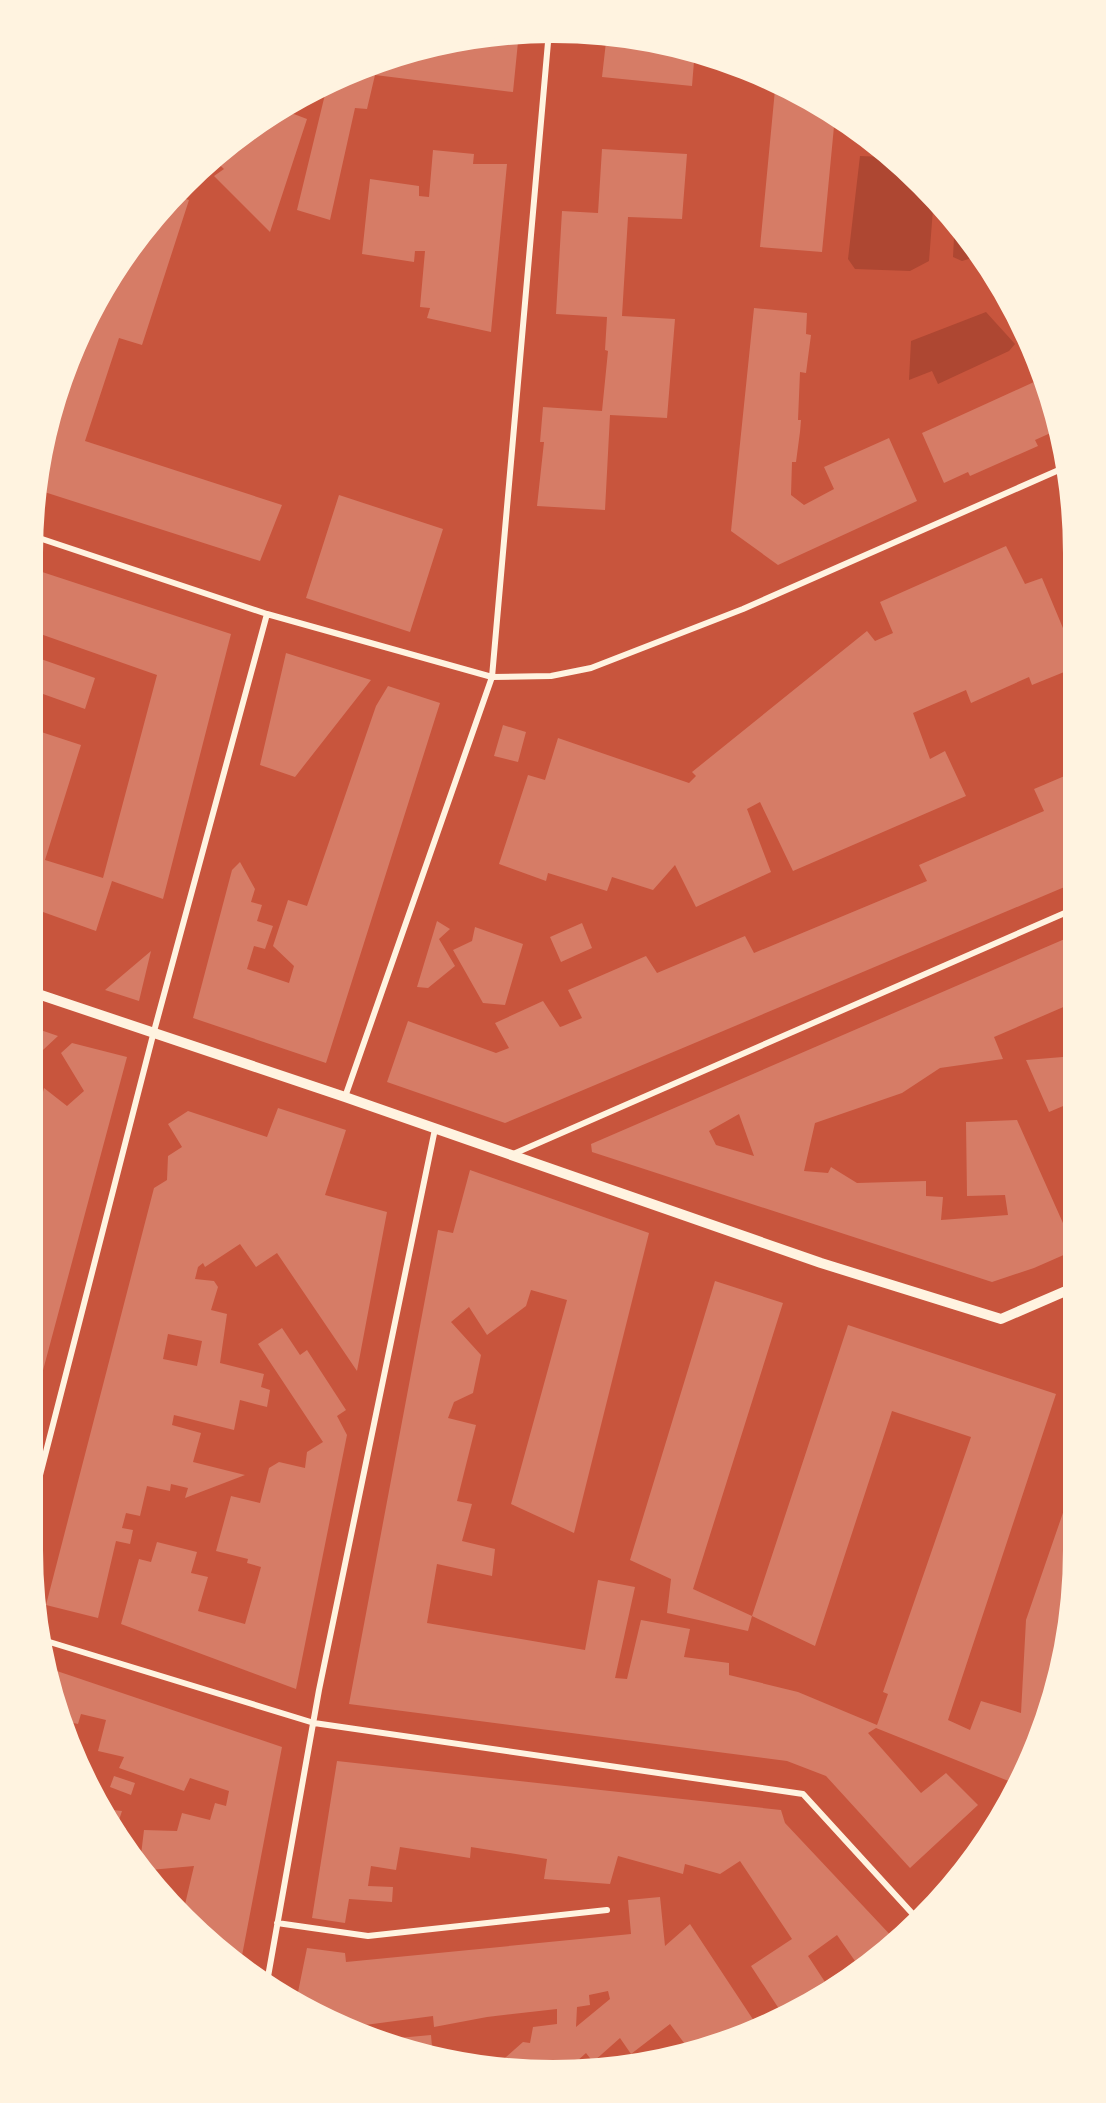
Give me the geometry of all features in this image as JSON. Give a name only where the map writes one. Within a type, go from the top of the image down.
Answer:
[{"type":"street","points":[[345,1097],[492,677],[548,39]]},
{"type":"street","points":[[39,538],[267,614],[492,677],[551,676],[591,668],[743,609],[1060,470]]},
{"type":"street","points":[[39,1475],[153,1035],[267,614]]},
{"type":"street","points":[[511,1155],[1067,912]]},
{"type":"street","points":[[39,995],[345,1097],[821,1263],[1000,1319],[1067,1291]]},
{"type":"street","points":[[268,1977],[319,1690],[435,1129]]},
{"type":"street","points":[[47,1641],[314,1723],[802,1794],[914,1915]]},
{"type":"street","points":[[277,1923],[368,1936],[607,1910]]},
{"type":"shaded area","points":[[860,156],[880,157],[933,208],[929,261],[910,271],[855,269],[848,259]]},
{"type":"shaded area","points":[[954,232],[973,258],[962,261],[953,257]]},
{"type":"shaded area","points":[[986,312],[1015,344],[1009,351],[938,384],[932,371],[909,380],[911,341]]},
{"type":"building","points":[[518,40],[513,92],[375,75],[367,109],[355,108],[330,220],[297,210],[326,92],[388,66],[420,57],[486,43]]},
{"type":"building","points":[[606,42],[653,49],[694,59],[692,86],[602,77]]},
{"type":"building","points":[[775,90],[834,123],[822,252],[760,247]]},
{"type":"building","points":[[289,112],[307,119],[270,232],[214,176],[224,169],[218,164],[240,145]]},
{"type":"building","points":[[602,149],[687,154],[682,219],[628,217],[622,316],[675,319],[667,418],[610,415],[605,510],[537,506],[544,442],[540,442],[543,407],[602,411],[608,351],[605,350],[607,317],[556,314],[562,211],[598,213]]},
{"type":"building","points":[[433,150],[474,154],[473,164],[507,164],[491,332],[427,318],[430,308],[420,307],[425,251],[415,251],[414,262],[362,254],[370,179],[419,186],[419,196],[429,197]]},
{"type":"building","points":[[182,198],[189,200],[142,345],[119,338],[85,441],[282,505],[260,561],[43,491],[49,453],[66,388],[92,326],[108,296],[145,240]]},
{"type":"building","points":[[754,308],[807,313],[806,334],[811,335],[806,373],[800,372],[798,420],[801,420],[796,462],[792,462],[791,495],[804,505],[834,489],[824,467],[889,438],[917,501],[778,565],[731,531]]},
{"type":"building","points":[[1034,382],[1047,411],[1052,432],[1035,440],[1038,446],[970,476],[968,472],[944,483],[922,433]]},
{"type":"building","points":[[339,495],[443,529],[410,632],[306,598]]},
{"type":"building","points":[[1006,546],[1025,584],[1042,578],[1067,638],[1067,671],[1032,685],[1029,677],[971,703],[966,690],[913,713],[930,759],[945,751],[966,796],[793,871],[760,802],[747,809],[771,872],[696,907],[675,865],[653,890],[612,877],[607,891],[548,873],[546,881],[499,864],[528,775],[545,780],[558,738],[689,783],[696,776],[692,772],[867,631],[875,641],[893,633],[880,602]]},
{"type":"building","points":[[39,571],[231,634],[163,899],[112,881],[96,931],[39,911],[39,767],[41,761],[39,760],[39,731],[81,745],[45,860],[103,878],[157,675],[39,634]]},
{"type":"building","points":[[286,653],[371,680],[295,777],[260,765]]},
{"type":"building","points":[[39,658],[95,678],[85,709],[39,693]]},
{"type":"building","points":[[388,686],[440,703],[326,1063],[193,1018],[232,870],[240,862],[255,889],[251,902],[262,905],[257,921],[273,926],[265,949],[254,946],[247,969],[289,983],[294,966],[273,946],[288,900],[307,906],[376,706]]},
{"type":"building","points":[[503,725],[526,732],[518,762],[494,756]]},
{"type":"building","points":[[1067,775],[1067,886],[505,1123],[387,1082],[408,1021],[496,1053],[509,1048],[495,1023],[543,1001],[560,1027],[582,1018],[568,990],[646,956],[657,973],[745,936],[754,953],[927,881],[919,865],[1044,811],[1034,789]]},
{"type":"building","points":[[437,921],[450,929],[439,939],[455,966],[428,988],[417,987]]},
{"type":"building","points":[[582,923],[592,948],[561,962],[550,937]]},
{"type":"building","points":[[475,927],[523,944],[505,1005],[483,1003],[453,950],[472,941]]},
{"type":"building","points":[[1067,938],[1067,1005],[994,1037],[1003,1059],[940,1068],[902,1093],[815,1123],[804,1171],[828,1173],[831,1167],[857,1183],[926,1181],[926,1196],[943,1197],[941,1220],[1008,1215],[1005,1195],[967,1196],[966,1122],[1017,1120],[1067,1232],[1067,1254],[1034,1268],[992,1282],[592,1152],[591,1144]],"holes":[[[739,1114],[754,1156],[716,1145],[709,1131]]]},
{"type":"building","points":[[151,951],[139,1001],[105,990]]},
{"type":"building","points":[[39,1029],[58,1036],[39,1054]]},
{"type":"building","points":[[72,1043],[127,1057],[42,1374],[39,1373],[39,1107],[44,1088],[67,1106],[84,1091],[61,1053]]},
{"type":"building","points":[[1067,1057],[1067,1104],[1049,1112],[1026,1060]]},
{"type":"building","points":[[278,1108],[346,1130],[325,1195],[387,1212],[357,1371],[277,1253],[256,1267],[240,1244],[205,1267],[203,1263],[198,1267],[195,1279],[214,1281],[218,1287],[211,1310],[227,1314],[220,1363],[264,1374],[261,1387],[270,1390],[267,1407],[240,1400],[234,1430],[174,1415],[172,1425],[201,1433],[193,1462],[245,1475],[185,1498],[188,1488],[171,1484],[170,1491],[147,1486],[140,1516],[126,1513],[122,1528],[133,1530],[130,1544],[116,1541],[98,1618],[46,1605],[154,1188],[167,1180],[168,1156],[182,1147],[168,1124],[188,1111],[267,1137]],"holes":[[[168,1334],[202,1341],[197,1366],[163,1359]]]},
{"type":"building","points":[[470,1170],[649,1233],[574,1533],[511,1504],[567,1300],[531,1290],[526,1306],[487,1335],[469,1307],[451,1322],[481,1355],[473,1393],[454,1402],[448,1418],[476,1425],[457,1501],[472,1504],[462,1541],[495,1549],[492,1576],[437,1564],[427,1623],[585,1650],[598,1580],[635,1587],[615,1678],[627,1679],[641,1620],[690,1629],[684,1657],[729,1663],[729,1675],[798,1692],[877,1725],[888,1694],[883,1692],[971,1437],[892,1411],[815,1646],[752,1616],[848,1325],[1056,1394],[948,1720],[970,1730],[981,1701],[1021,1713],[1026,1620],[1067,1501],[1066,1584],[1057,1650],[1040,1715],[1011,1782],[876,1728],[868,1733],[921,1793],[946,1773],[978,1805],[910,1868],[826,1776],[787,1761],[349,1704],[438,1230],[453,1233]]},
{"type":"building","points":[[715,1281],[783,1303],[693,1589],[752,1616],[748,1631],[667,1613],[671,1579],[630,1560]]},
{"type":"building","points":[[282,1328],[300,1355],[307,1350],[346,1410],[337,1416],[347,1435],[296,1689],[121,1624],[139,1559],[151,1562],[157,1542],[197,1552],[191,1573],[208,1577],[198,1611],[245,1624],[261,1567],[247,1563],[248,1559],[216,1551],[231,1496],[260,1503],[269,1468],[279,1462],[305,1468],[307,1452],[323,1442],[258,1344]]},
{"type":"building","points":[[54,1670],[282,1747],[241,1959],[184,1907],[194,1866],[151,1870],[141,1857],[144,1830],[177,1831],[182,1813],[210,1820],[215,1803],[226,1806],[229,1791],[190,1778],[184,1791],[119,1768],[124,1757],[98,1751],[106,1720],[81,1714],[78,1724],[69,1722]]},
{"type":"building","points":[[337,1761],[781,1810],[785,1823],[892,1936],[839,1977],[780,2011],[751,1966],[792,1939],[740,1861],[720,1874],[685,1864],[683,1874],[618,1856],[610,1884],[544,1879],[547,1859],[471,1847],[470,1858],[400,1847],[396,1870],[371,1866],[368,1886],[393,1887],[392,1902],[349,1899],[345,1923],[312,1918]],"holes":[[[837,1935],[855,1961],[825,1982],[808,1956]]]},
{"type":"building","points":[[114,1776],[135,1783],[131,1795],[110,1787]]},
{"type":"building","points":[[110,1810],[122,1811],[118,1823]]},
{"type":"building","points":[[660,1897],[665,1946],[690,1924],[755,2023],[686,2046],[670,2024],[631,2054],[620,2038],[593,2062],[586,2053],[574,2063],[519,2063],[501,2061],[523,2042],[530,2043],[533,2027],[557,2024],[557,2009],[487,2017],[434,2027],[433,2016],[365,2025],[365,2028],[297,1996],[307,1948],[345,1953],[346,1962],[631,1934],[628,1900]],"holes":[[[608,1991],[610,1999],[576,2027],[577,2007],[590,2005],[589,1995]]]},
{"type":"building","points":[[431,2035],[432,2049],[420,2046],[393,2038]]}]
